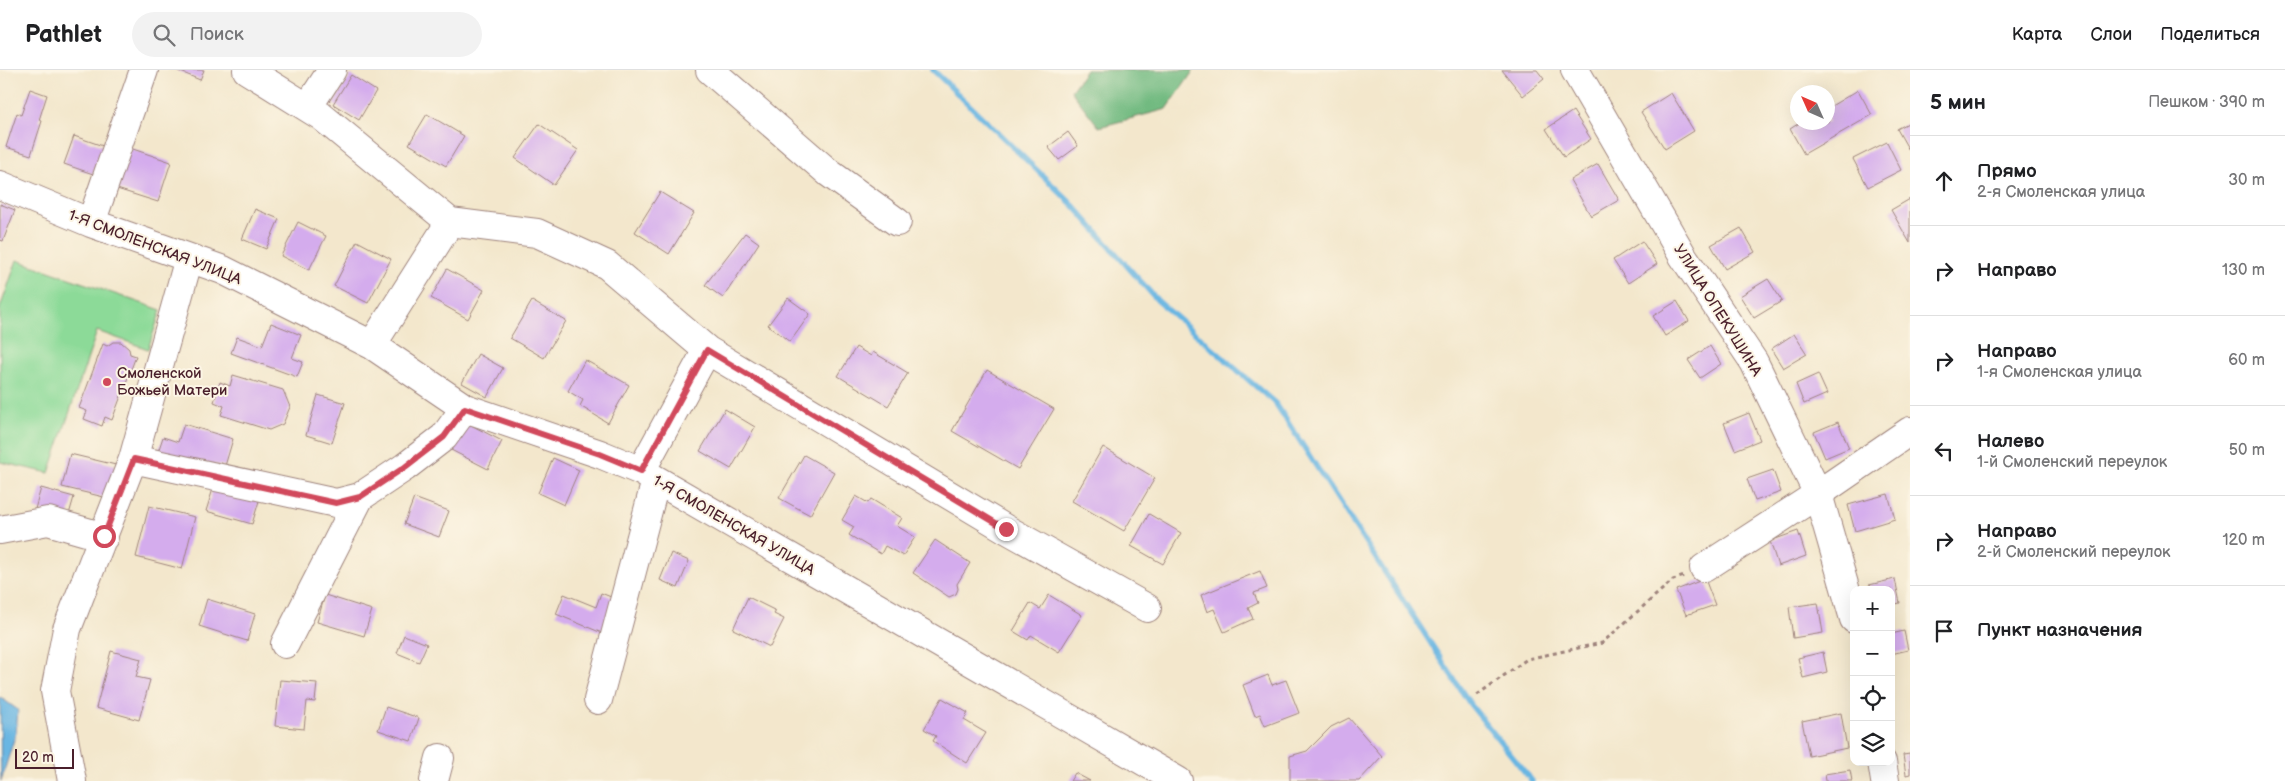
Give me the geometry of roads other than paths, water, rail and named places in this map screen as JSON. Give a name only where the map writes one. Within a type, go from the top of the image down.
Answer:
[{"type":"street","points":[[91,223],[144,70]]},
{"type":"street","points":[[247,70],[308,107],[416,191],[450,222],[536,233],[607,265],[707,350],[1006,529],[1147,608]]},
{"type":"street","points":[[308,107],[332,70]]},
{"type":"street","points":[[710,70],[829,173],[897,222]]},
{"type":"street","name":"УЛИЦА ОПЕКУШИНА","points":[[1575,70],[1683,256],[1754,362],[1818,494],[1850,605]]},
{"type":"street","name":"1-Я СМОЛЕНСКАЯ УЛИЦА","points":[[0,186],[91,223],[223,270],[372,345],[465,408],[600,454],[648,476],[1178,781]]},
{"type":"street","points":[[372,345],[450,222]]},
{"type":"street","points":[[72,781],[55,690],[67,629],[134,459],[189,258]]},
{"type":"street","points":[[598,700],[648,476],[707,350]]},
{"type":"street","points":[[134,459],[336,503],[360,497],[444,437],[465,408]]},
{"type":"street","points":[[1704,568],[1818,494],[1910,431]]},
{"type":"street","points":[[285,644],[360,497]]},
{"type":"street","points":[[0,530],[48,521],[104,536]]},
{"type":"street","points":[[1883,766],[1885,781]]},
{"type":"water","points":[[0,697],[18,710],[16,733],[1,781]]},
{"type":"waterway","points":[[933,70],[1073,205],[1158,301],[1276,404],[1470,704],[1532,781]]},
{"type":"place","name":"Смоленской Божьей Матери","points":[[107,382]]}]
